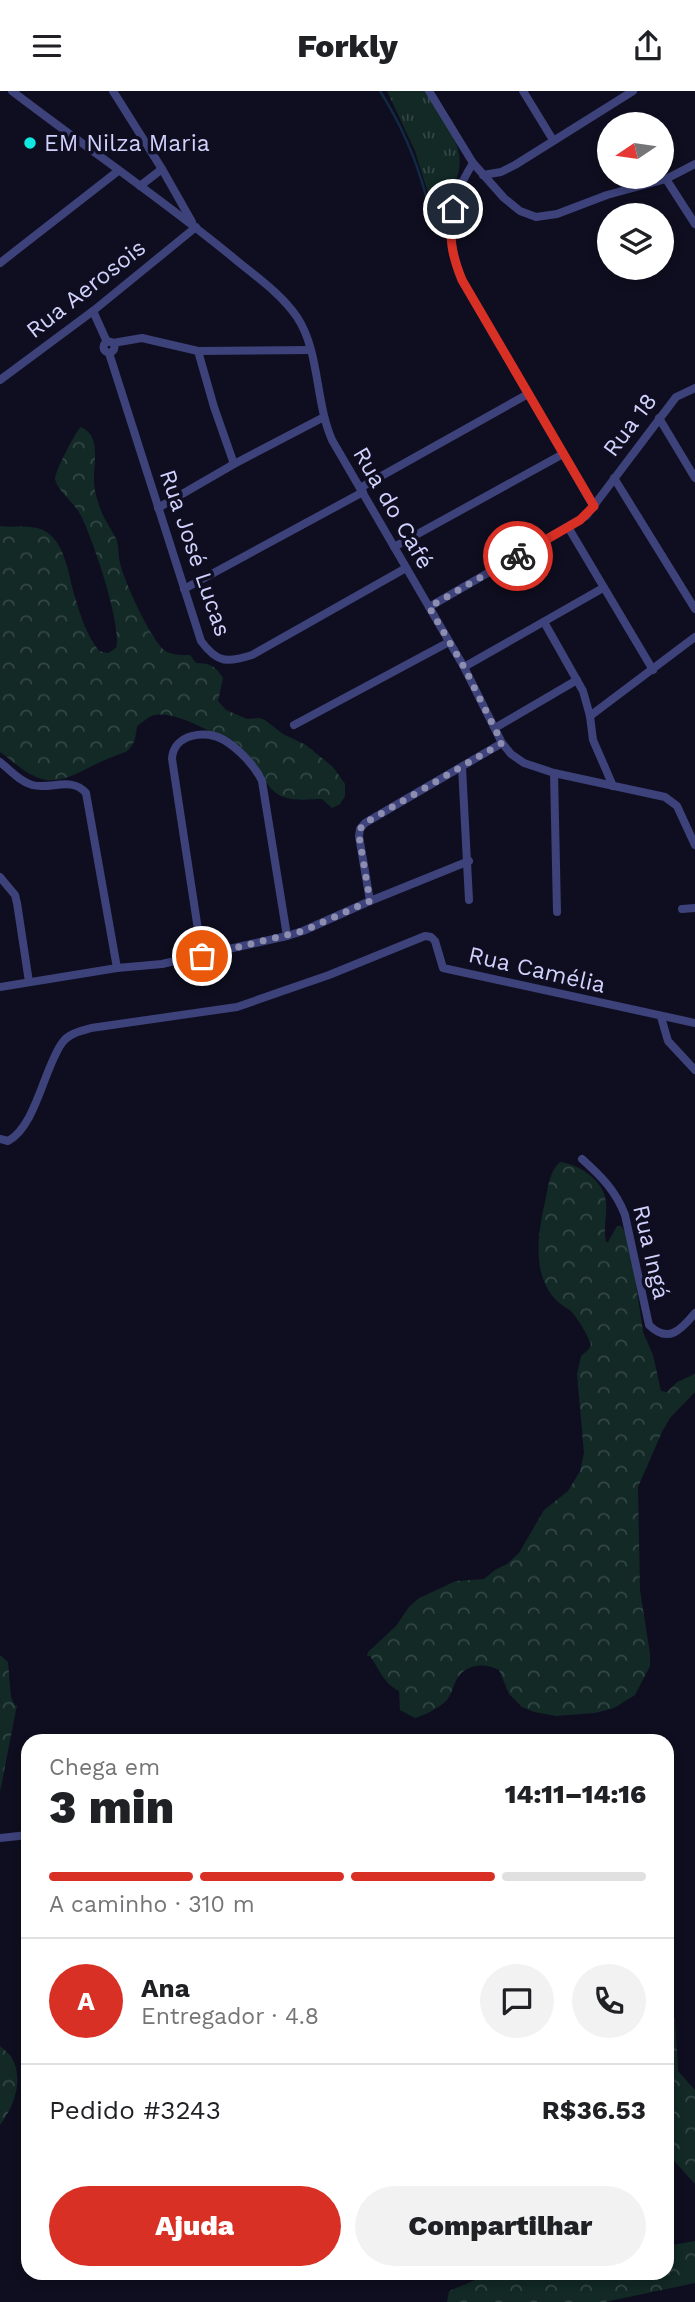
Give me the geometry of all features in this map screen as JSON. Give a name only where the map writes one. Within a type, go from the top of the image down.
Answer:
[{"type":"street","name":"Rua do Café","points":[[12,91],[196,227],[281,297],[301,324],[310,350],[331,440],[464,667],[502,743],[511,754],[523,763],[554,773],[665,797],[677,806],[695,845]]},
{"type":"street","points":[[113,91],[196,227]]},
{"type":"street","points":[[429,91],[473,163],[520,211],[536,217],[557,214],[629,189]]},
{"type":"street","points":[[523,91],[553,140]]},
{"type":"street","points":[[484,175],[515,165],[622,94],[633,91]]},
{"type":"street","points":[[473,163],[457,193],[453,209],[450,236],[452,255],[462,280],[594,506]]},
{"type":"street","points":[[674,175],[695,164]]},
{"type":"street","points":[[140,185],[163,169]]},
{"type":"street","points":[[0,263],[118,171]]},
{"type":"street","points":[[672,189],[695,224]]},
{"type":"street","name":"Rua Aerosois","points":[[0,380],[93,311],[196,227]]},
{"type":"street","name":"Rua José Lucas","points":[[93,311],[110,347],[116,374],[184,589],[201,641],[209,653],[219,659],[234,660],[252,655],[405,568]]},
{"type":"street","points":[[110,347],[130,339],[142,338],[198,351],[310,350]]},
{"type":"street","points":[[198,351],[234,464]]},
{"type":"street","name":"Rua 18","points":[[429,607],[586,516],[676,397],[695,388]]},
{"type":"street","points":[[184,589],[528,394]]},
{"type":"street","points":[[158,508],[324,417]]},
{"type":"street","points":[[659,418],[695,478]]},
{"type":"street","points":[[394,547],[563,454]]},
{"type":"street","points":[[614,478],[695,609]]},
{"type":"street","points":[[568,527],[653,670]]},
{"type":"street","points":[[464,667],[603,588]]},
{"type":"street","points":[[544,622],[583,691],[593,740],[613,786]]},
{"type":"street","points":[[590,716],[695,637]]},
{"type":"street","points":[[294,725],[449,642]]},
{"type":"street","points":[[495,728],[576,680]]},
{"type":"street","points":[[202,956],[172,759],[172,749],[179,741],[190,736],[224,740],[249,762],[262,781],[287,936]]},
{"type":"street","points":[[370,901],[360,829],[370,820],[502,743]]},
{"type":"street","points":[[0,762],[30,785],[75,784],[86,793],[117,968]]},
{"type":"street","points":[[462,767],[469,900]]},
{"type":"street","points":[[554,773],[557,912]]},
{"type":"street","points":[[0,987],[117,968],[162,964],[287,936],[468,861]]},
{"type":"street","points":[[0,877],[15,895],[17,902],[29,982]]},
{"type":"street","points":[[682,909],[695,908]]},
{"type":"street","name":"Rua Camélia","points":[[0,1139],[8,1141],[16,1137],[39,1095],[62,1042],[74,1033],[91,1028],[237,1007],[328,975],[425,936],[435,941],[443,968],[695,1023]]},
{"type":"street","points":[[660,1017],[668,1041],[695,1070]]},
{"type":"street","name":"Rua Ingá","points":[[582,1159],[599,1174],[620,1201],[649,1325],[655,1332],[672,1334],[683,1328],[695,1313]]},
{"type":"street","points":[[0,1837],[21,1836]]},
{"type":"green space","points":[[387,91],[425,91],[453,136],[460,164],[457,178],[433,209],[415,151]]},
{"type":"green space","points":[[81,427],[88,431],[94,444],[95,492],[102,513],[117,541],[122,571],[138,609],[158,644],[167,652],[190,655],[196,663],[215,668],[223,678],[218,701],[226,710],[247,719],[265,720],[283,734],[306,745],[333,767],[345,784],[345,796],[340,804],[332,808],[322,799],[295,799],[279,795],[252,761],[233,746],[192,723],[166,715],[153,716],[137,726],[136,736],[127,751],[62,779],[46,780],[34,776],[0,752],[0,526],[33,527],[51,535],[65,559],[79,611],[91,639],[99,651],[108,653],[116,648],[117,637],[111,602],[92,541],[80,514],[55,479],[66,452]]},
{"type":"green space","points":[[560,1162],[583,1170],[601,1188],[606,1203],[606,1242],[617,1226],[621,1226],[625,1232],[633,1263],[643,1332],[653,1355],[661,1391],[667,1392],[677,1382],[695,1374],[695,1392],[670,1418],[638,1487],[640,1590],[650,1666],[635,1695],[614,1708],[595,1713],[556,1716],[522,1707],[509,1694],[499,1670],[483,1665],[472,1667],[458,1677],[445,1702],[415,1718],[400,1710],[399,1691],[386,1681],[370,1656],[367,1656],[368,1652],[396,1626],[419,1598],[456,1581],[484,1579],[507,1564],[519,1553],[544,1510],[568,1491],[580,1471],[584,1453],[577,1374],[581,1356],[591,1344],[571,1311],[549,1291],[543,1279],[539,1254],[540,1227],[548,1186],[553,1171]]},
{"type":"green space","points":[[0,1655],[8,1662],[11,1697],[15,1706],[17,1705],[0,1792]]},
{"type":"green space","points":[[674,2018],[678,2071],[695,2090],[695,2184],[674,2161]]},
{"type":"green space","points":[[0,2046],[16,2066],[17,2084],[13,2102],[0,2125]]},
{"type":"green space","points":[[695,2241],[695,2283],[605,2302],[447,2302],[449,2291],[475,2280],[674,2280],[674,2245]]},
{"type":"waterway","points":[[380,91],[407,142],[426,196]]},
{"type":"way so far","points":[[202,956],[303,931],[370,901],[359,836],[365,823],[502,743],[464,667],[429,607],[518,556]]},
{"type":"place","name":"EM Nilza Maria","points":[[30,143]]},
{"type":"route","points":[[453,209],[450,236],[452,255],[462,280],[594,506],[580,520],[518,556]]}]
